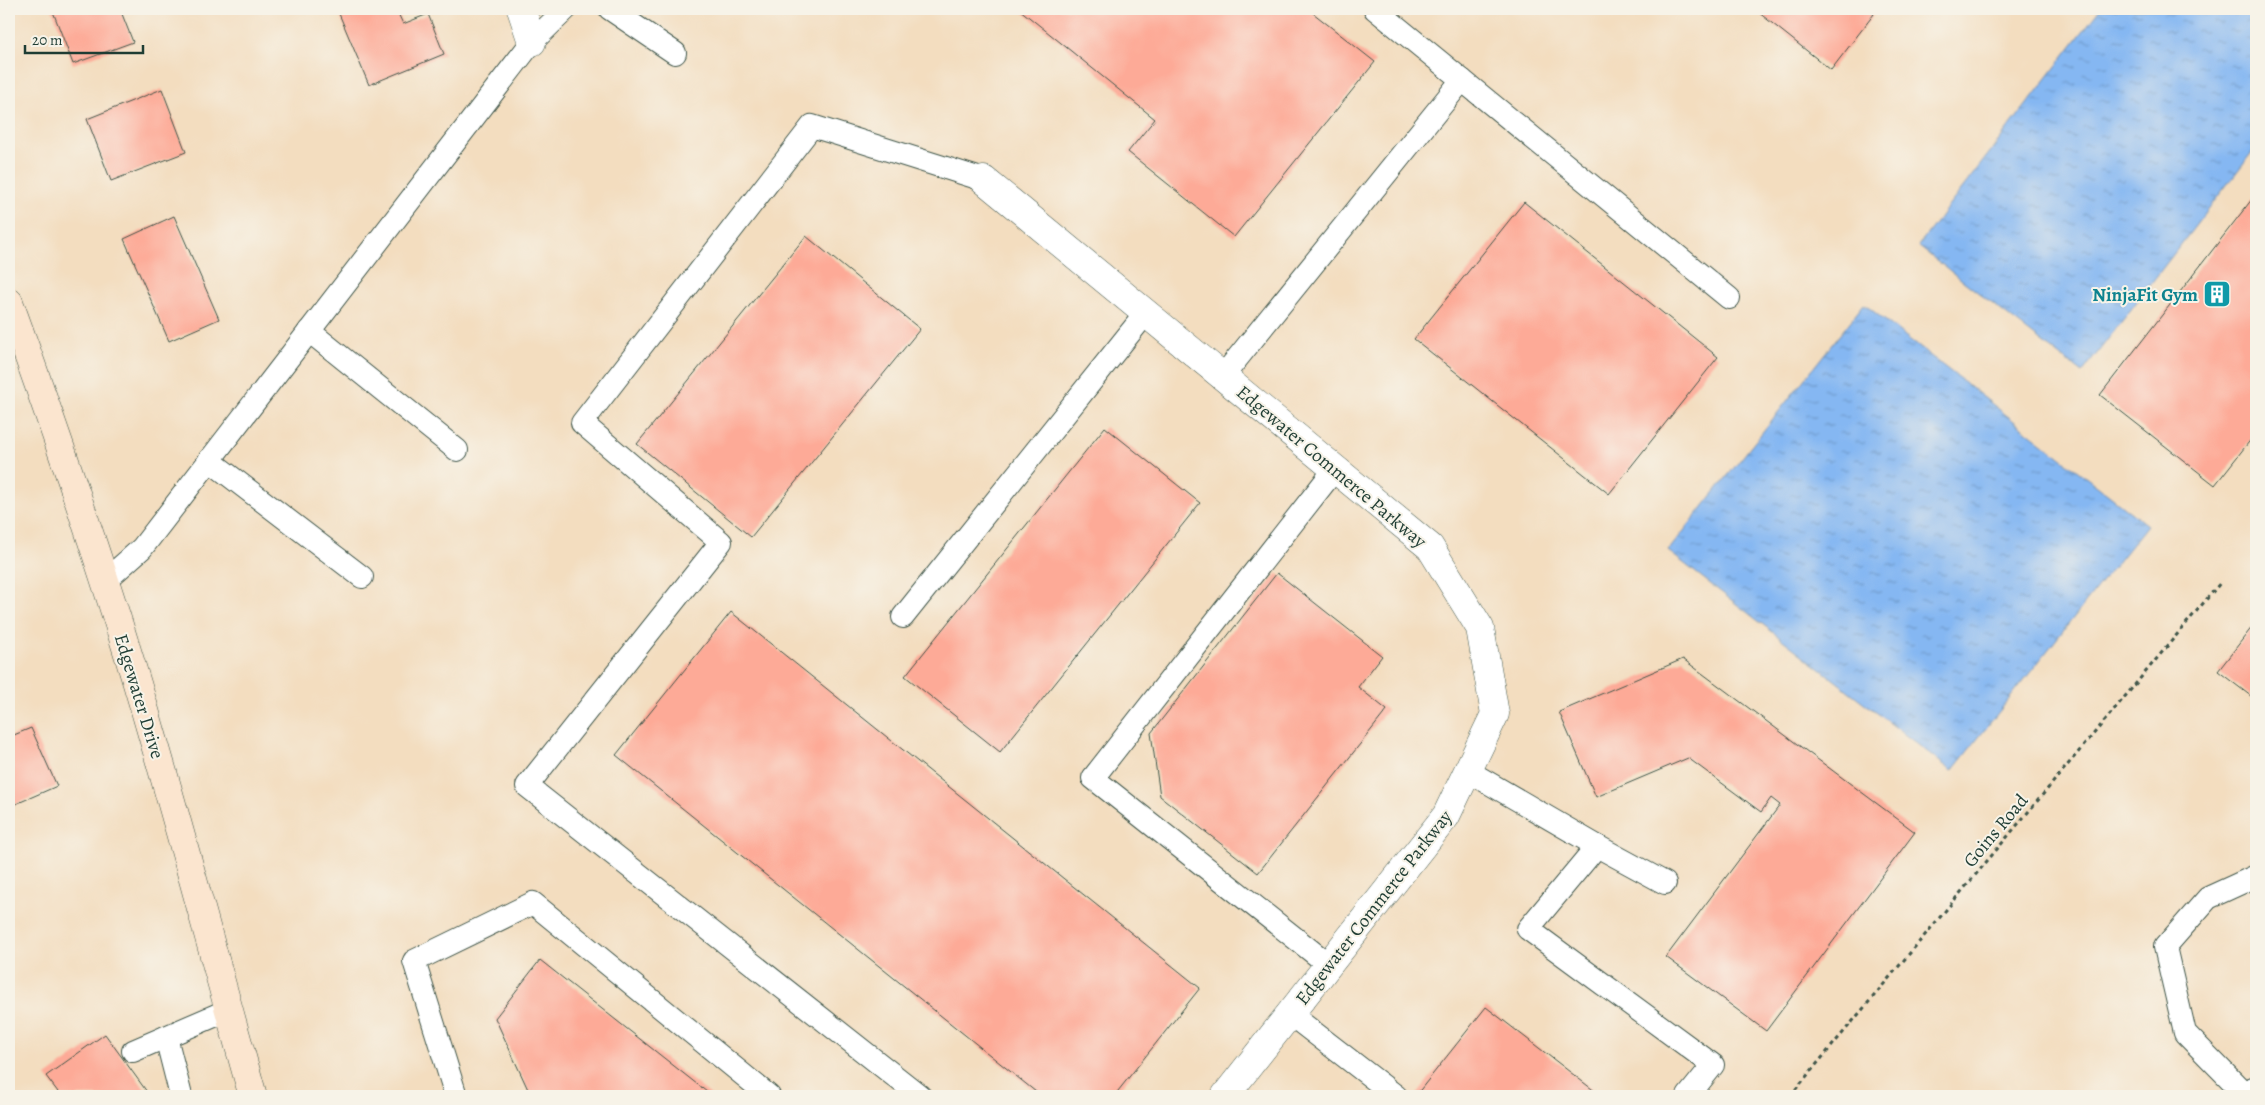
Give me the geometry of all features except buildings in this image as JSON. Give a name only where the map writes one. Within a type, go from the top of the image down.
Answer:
[{"type":"main road","name":"Edgewater Drive","points":[[9,302],[54,426],[105,581],[153,739],[253,1096]]},
{"type":"street","points":[[522,9],[532,42]]},
{"type":"street","name":"Edgewater Commerce Parkway","points":[[984,180],[1430,547],[1480,628],[1495,714],[1446,816],[1225,1096]]},
{"type":"lane","points":[[105,581],[142,548],[532,42],[566,9]]},
{"type":"lane","points":[[610,9],[676,53]]},
{"type":"lane","points":[[1375,9],[1729,298]]},
{"type":"lane","points":[[1223,376],[1462,80]]},
{"type":"lane","points":[[920,1096],[527,786],[721,542],[582,423],[812,126],[984,180]]},
{"type":"lane","points":[[902,617],[1146,313]]},
{"type":"lane","points":[[308,331],[457,450]]},
{"type":"lane","points":[[209,460],[362,577]]},
{"type":"lane","points":[[1328,965],[1093,778],[1335,469]]},
{"type":"lane","points":[[1468,771],[1664,883]]},
{"type":"lane","points":[[1597,846],[1528,929],[1713,1065],[1688,1096]]},
{"type":"lane","points":[[2256,876],[2208,898],[2165,947],[2185,1033],[2243,1092],[2256,1086]]},
{"type":"lane","points":[[456,1096],[414,961],[533,903],[769,1096]]},
{"type":"lane","points":[[133,1052],[228,1010]]},
{"type":"lane","points":[[1290,1014],[1396,1096]]},
{"type":"lane","points":[[166,1037],[181,1096]]},
{"type":"path","name":"Goins Road","points":[[1790,1096],[2221,582]]},
{"type":"water","points":[[2100,9],[2256,9],[2256,147],[2082,373],[1918,246]]},
{"type":"water","points":[[1864,304],[2147,525],[1952,771],[1668,551]]},
{"type":"place","name":"NinjaFit Gym","points":[[2217,294]]}]
